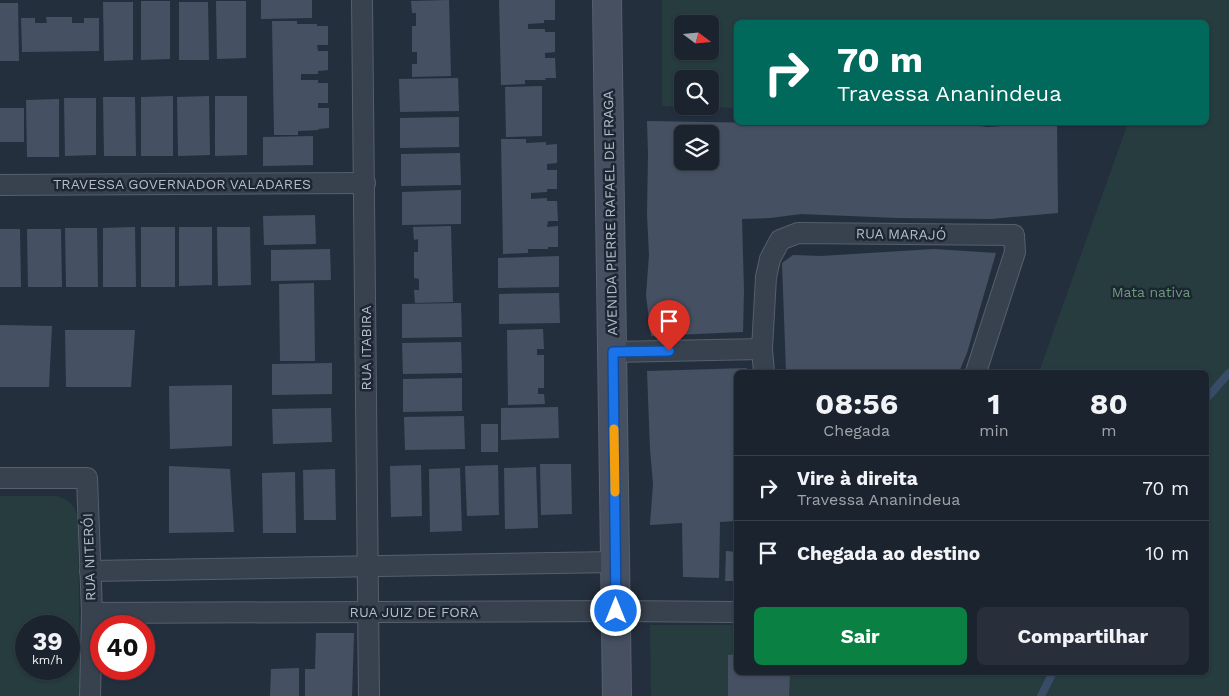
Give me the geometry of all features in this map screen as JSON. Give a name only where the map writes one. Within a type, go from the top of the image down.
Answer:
[{"type":"street","name":"RUA ITABIRA","points":[[362,0],[369,696]]},
{"type":"street","name":"AVENIDA PIERRE RAFAEL DE FRAGA","points":[[607,0],[617,696]]},
{"type":"street","name":"TRAVESSA GOVERNADOR VALADARES","points":[[0,185],[365,183]]},
{"type":"street","name":"RUA MARAJÓ","points":[[764,370],[762,349],[766,277],[770,259],[780,240],[798,233],[1014,235],[1016,252],[977,370]]},
{"type":"street","points":[[613,352],[762,349]]},
{"type":"street","name":"RUA NITERÓI","points":[[0,478],[86,478],[92,614],[90,696]]},
{"type":"street","points":[[90,571],[616,562]]},
{"type":"street","name":"RUA JUIZ DE FORA","points":[[92,614],[734,612]]},
{"type":"green space","name":"Mata nativa","points":[[662,0],[1229,0],[1229,696],[651,696],[650,625],[734,625],[734,675],[1209,675],[1209,370],[1040,370],[1127,125],[1209,125],[1209,20],[734,20],[734,108],[719,108],[719,70],[674,70],[674,106],[662,106]]},
{"type":"green space","points":[[0,496],[55,496],[67,501],[75,509],[78,518],[79,615],[15,615],[15,680],[80,680],[79,696],[0,696]]},
{"type":"building","points":[[261,0],[312,0],[312,18],[261,19]]},
{"type":"building","points":[[449,0],[451,76],[412,77],[412,64],[417,64],[417,52],[412,52],[412,26],[416,26],[416,13],[412,13],[411,1]]},
{"type":"building","points":[[499,0],[555,0],[555,20],[544,20],[544,23],[528,24],[528,29],[545,29],[545,32],[555,32],[555,52],[545,53],[545,58],[555,58],[556,78],[525,80],[525,84],[501,85]]},
{"type":"building","points":[[141,1],[170,1],[170,59],[141,60]]},
{"type":"building","points":[[216,1],[246,1],[246,58],[217,59]]},
{"type":"building","points":[[103,2],[133,2],[133,60],[104,61]]},
{"type":"building","points":[[179,2],[208,2],[209,60],[179,60]]},
{"type":"building","points":[[0,3],[18,3],[19,61],[0,61]]},
{"type":"building","points":[[46,17],[72,17],[72,23],[84,23],[84,18],[99,18],[99,51],[22,52],[21,18],[35,18],[35,23],[47,23]]},
{"type":"building","points":[[272,21],[297,21],[297,24],[328,26],[328,45],[317,45],[318,51],[328,51],[328,70],[318,71],[318,74],[301,74],[301,80],[318,80],[318,83],[328,83],[328,103],[318,103],[318,108],[329,108],[329,128],[298,131],[298,135],[274,135]]},
{"type":"building","points":[[458,78],[459,111],[400,112],[399,79]]},
{"type":"building","points":[[542,86],[542,136],[506,137],[505,87]]},
{"type":"building","points":[[173,96],[173,156],[141,156],[141,97]]},
{"type":"building","points":[[209,96],[210,155],[178,156],[177,97]]},
{"type":"building","points":[[215,96],[247,96],[247,155],[215,156]]},
{"type":"building","points":[[103,97],[135,97],[136,156],[104,156]]},
{"type":"building","points":[[64,98],[96,98],[96,155],[65,156]]},
{"type":"building","points":[[59,99],[59,157],[27,157],[26,100]]},
{"type":"building","points":[[0,108],[24,108],[24,142],[0,142]]},
{"type":"building","points":[[459,117],[459,147],[400,148],[400,118]]},
{"type":"building","points":[[647,121],[734,122],[734,125],[971,125],[988,127],[1057,125],[1058,213],[991,219],[801,214],[742,219],[743,332],[651,336],[646,295],[649,255]]},
{"type":"building","points":[[313,136],[313,165],[263,166],[263,137]]},
{"type":"building","points":[[501,139],[526,139],[526,143],[546,142],[546,145],[557,144],[557,163],[547,164],[547,170],[557,170],[557,189],[547,189],[547,192],[531,193],[531,199],[547,198],[547,201],[557,201],[558,221],[548,221],[547,227],[558,226],[558,247],[528,249],[528,253],[503,254]]},
{"type":"building","points":[[460,153],[461,185],[401,186],[401,154]]},
{"type":"building","points":[[461,190],[461,224],[402,225],[402,192]]},
{"type":"building","points":[[315,215],[316,244],[264,245],[263,216]]},
{"type":"building","points":[[451,226],[453,302],[415,303],[414,290],[419,290],[419,279],[414,278],[414,252],[418,252],[418,239],[414,240],[413,227]]},
{"type":"building","points":[[135,227],[136,287],[103,287],[103,228]]},
{"type":"building","points":[[141,227],[175,227],[175,287],[141,287]]},
{"type":"building","points":[[179,227],[212,227],[212,285],[179,286]]},
{"type":"building","points":[[217,227],[250,227],[251,285],[218,286]]},
{"type":"building","points":[[65,228],[97,228],[98,287],[66,287]]},
{"type":"building","points":[[0,229],[20,229],[21,287],[0,287]]},
{"type":"building","points":[[27,229],[61,229],[62,287],[28,287]]},
{"type":"building","points":[[330,249],[331,280],[271,281],[271,250]]},
{"type":"building","points":[[934,249],[996,253],[967,353],[960,370],[786,370],[782,263],[793,255],[821,256]]},
{"type":"building","points":[[559,256],[559,287],[498,288],[498,258]]},
{"type":"building","points":[[314,283],[315,361],[280,361],[279,284]]},
{"type":"building","points":[[559,293],[560,323],[499,324],[499,294]]},
{"type":"building","points":[[461,303],[462,337],[402,338],[402,304]]},
{"type":"building","points":[[0,325],[52,326],[49,387],[0,387]]},
{"type":"building","points":[[543,329],[544,349],[537,349],[537,355],[544,355],[544,388],[538,388],[538,394],[544,394],[545,404],[508,405],[507,330]]},
{"type":"building","points":[[65,330],[135,330],[131,387],[66,387]]},
{"type":"building","points":[[461,342],[462,373],[403,374],[402,343]]},
{"type":"building","points":[[332,363],[332,394],[272,395],[272,364]]},
{"type":"building","points":[[747,368],[747,370],[734,370],[734,521],[720,522],[719,578],[683,577],[682,523],[650,525],[653,484],[647,371]]},
{"type":"building","points":[[462,378],[462,411],[403,412],[403,379]]},
{"type":"building","points":[[232,385],[232,446],[170,449],[169,386]]},
{"type":"building","points":[[558,407],[559,438],[501,440],[501,408]]},
{"type":"building","points":[[331,408],[332,442],[273,444],[272,409]]},
{"type":"building","points":[[464,416],[465,449],[405,450],[404,417]]},
{"type":"building","points":[[481,424],[498,424],[498,452],[481,452]]},
{"type":"building","points":[[540,464],[571,464],[572,514],[541,515]]},
{"type":"building","points":[[421,465],[422,516],[391,517],[390,466]]},
{"type":"building","points":[[498,465],[499,515],[467,516],[465,466]]},
{"type":"building","points":[[169,466],[230,469],[234,532],[169,533]]},
{"type":"building","points":[[536,467],[538,528],[505,529],[504,468]]},
{"type":"building","points":[[460,468],[462,531],[430,532],[429,469]]},
{"type":"building","points":[[335,469],[336,520],[304,520],[303,470]]},
{"type":"building","points":[[295,472],[296,533],[263,533],[262,473]]},
{"type":"building","points":[[726,551],[734,552],[734,581],[725,581]]},
{"type":"building","points":[[316,633],[354,633],[352,696],[305,696],[305,669],[315,669]]},
{"type":"building","points":[[734,654],[734,675],[790,675],[789,696],[728,696],[728,655]]},
{"type":"building","points":[[299,668],[299,696],[270,696],[271,669]]},
{"type":"waterway","points":[[1209,396],[1229,373]]},
{"type":"waterway","points":[[1041,696],[1052,675]]},
{"type":"slow traffic","points":[[614,429],[615,492]]},
{"type":"route","points":[[616,611],[613,352],[669,351]]}]
